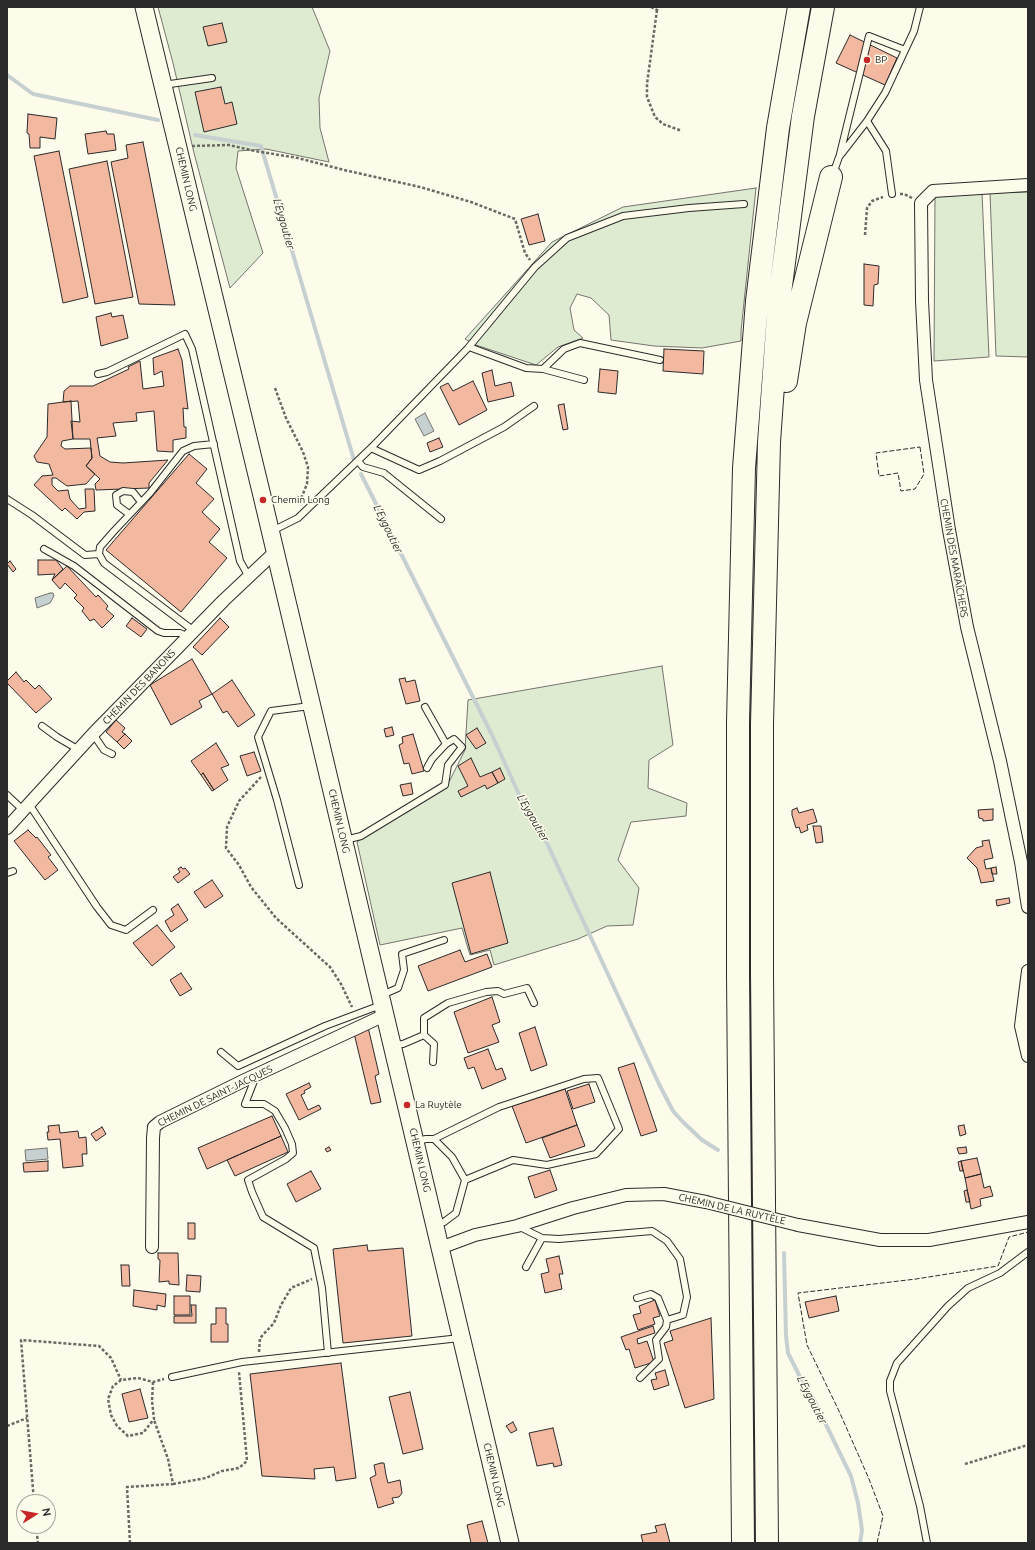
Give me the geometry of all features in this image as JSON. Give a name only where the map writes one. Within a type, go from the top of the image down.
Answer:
[{"type":"highway","points":[[743,1543],[738,991],[738,714],[744,468],[757,301],[776,144],[799,7]]},
{"type":"highway","points":[[767,1543],[762,957],[762,724],[769,442],[778,301],[803,116],[823,7]]},
{"type":"highway","points":[[765,566],[783,395],[795,323],[835,167]]},
{"type":"main road","name":"CHEMIN LONG","points":[[144,7],[271,531],[510,1543]]},
{"type":"street","points":[[921,203],[933,191],[1028,185]]},
{"type":"street","name":"CHEMIN DES MARAÎCHERS","points":[[921,203],[922,301],[926,380],[946,514],[967,627],[1000,761],[1028,907]]},
{"type":"street","name":"CHEMIN DES BANONS","points":[[7,828],[93,734],[191,634],[276,552]]},
{"type":"street","points":[[1028,971],[1021,1026],[1028,1056]]},
{"type":"street","name":"CHEMIN DE SAINT-JACQUES","points":[[152,1246],[154,1126],[256,1075],[383,1005]]},
{"type":"street","name":"CHEMIN DE LA RUYTÈLE","points":[[440,1248],[475,1235],[516,1226],[573,1208],[626,1195],[664,1194],[706,1202],[798,1225],[880,1240],[929,1240],[1028,1222]]},
{"type":"lane","points":[[835,167],[885,93],[914,31],[920,7]]},
{"type":"lane","points":[[835,167],[869,36],[905,50]]},
{"type":"lane","points":[[164,85],[212,78]]},
{"type":"lane","points":[[867,121],[886,151],[892,194]]},
{"type":"lane","points":[[271,531],[298,518],[358,461],[469,347],[535,267],[567,238],[623,216],[689,208],[744,204]]},
{"type":"lane","points":[[98,374],[106,372],[185,334],[192,349],[240,562],[249,577]]},
{"type":"lane","points":[[544,369],[564,349],[580,343],[660,360]]},
{"type":"lane","points":[[469,347],[526,368],[544,369],[584,380]]},
{"type":"lane","points":[[371,448],[419,470],[440,461],[504,427],[534,406]]},
{"type":"lane","points":[[191,634],[104,563],[99,554],[100,548],[141,502],[183,451],[194,446],[214,444]]},
{"type":"lane","points":[[358,461],[363,467],[384,473],[441,519]]},
{"type":"lane","points":[[129,514],[117,505],[116,494],[122,491],[133,492],[141,502]]},
{"type":"lane","points":[[7,499],[32,514],[85,555],[99,554]]},
{"type":"lane","points":[[44,549],[74,566],[158,631],[164,633],[191,634]]},
{"type":"lane","points":[[300,885],[258,737],[271,711],[312,706]]},
{"type":"lane","points":[[425,707],[446,744]]},
{"type":"lane","points":[[42,726],[79,750]]},
{"type":"lane","points":[[93,734],[104,750],[112,754]]},
{"type":"lane","points":[[344,840],[361,836],[445,785],[448,765],[462,747],[454,739],[446,744],[432,759],[427,768]]},
{"type":"lane","points":[[7,796],[26,807],[111,925],[126,930],[153,910]]},
{"type":"lane","points":[[221,1052],[238,1066],[325,1026],[383,1005],[398,988],[404,970],[402,954],[444,940]]},
{"type":"lane","points":[[433,1062],[434,1044],[424,1035],[424,1018],[448,1003],[486,992],[498,991],[504,994],[527,988],[534,1003]]},
{"type":"lane","points":[[392,1046],[403,1044],[424,1035]]},
{"type":"lane","points":[[256,1075],[245,1104],[264,1104],[274,1111],[285,1128],[292,1144],[293,1153],[286,1159],[248,1180],[263,1217],[314,1248],[322,1288],[328,1354]]},
{"type":"lane","points":[[415,1141],[426,1139],[434,1140],[499,1107],[584,1079],[598,1078],[618,1129],[596,1154],[547,1165],[513,1160],[465,1180]]},
{"type":"lane","points":[[434,1140],[452,1157],[465,1180],[456,1213],[444,1222],[435,1224]]},
{"type":"lane","points":[[516,1226],[542,1238],[559,1239],[652,1231],[667,1240],[680,1259],[688,1297],[683,1315],[667,1320]]},
{"type":"lane","points":[[526,1267],[542,1238]]},
{"type":"lane","points":[[928,1543],[920,1506],[890,1391],[890,1381],[897,1363],[948,1306],[968,1288],[1000,1273],[1028,1252]]},
{"type":"lane","points":[[637,1298],[651,1294],[658,1298],[667,1320],[666,1327],[656,1340],[659,1359],[640,1378]]},
{"type":"lane","points":[[172,1377],[238,1363],[462,1338]]},
{"type":"path","points":[[651,7],[657,9],[647,84],[647,97],[655,117],[663,124],[682,131]]},
{"type":"path","points":[[178,147],[229,144],[260,152],[298,158],[420,187],[471,202],[515,219],[525,253],[535,267]]},
{"type":"path","points":[[865,235],[867,208],[872,201],[892,194],[904,194],[921,203]]},
{"type":"path","points":[[275,388],[286,418],[303,452],[308,467],[307,484],[300,501],[304,512]]},
{"type":"path","points":[[265,762],[262,776],[238,801],[227,827],[226,848],[239,865],[251,887],[276,918],[330,967],[342,984],[356,1015]]},
{"type":"path","points":[[258,1361],[260,1338],[274,1323],[281,1305],[291,1288],[320,1276]]},
{"type":"path","points":[[33,1494],[21,1340],[99,1346],[111,1358],[121,1380]]},
{"type":"path","points":[[130,1543],[127,1487],[173,1484],[206,1478],[222,1471],[239,1468],[247,1461],[238,1363]]},
{"type":"path","points":[[154,1419],[143,1433],[128,1436],[117,1426],[111,1415],[108,1399],[113,1386],[121,1380],[138,1378],[153,1382],[172,1377]]},
{"type":"path","points":[[153,1382],[152,1401],[154,1419],[168,1459],[173,1484]]},
{"type":"path","points":[[7,1426],[27,1418]]},
{"type":"path","points":[[965,1464],[1028,1445]]},
{"type":"green space","points":[[158,7],[312,7],[330,51],[319,98],[320,128],[329,162],[266,149],[238,151],[236,168],[263,253],[230,288],[194,153]]},
{"type":"green space","points":[[756,188],[741,341],[702,348],[654,346],[611,340],[609,315],[591,298],[577,294],[570,308],[574,330],[583,338],[558,347],[536,365],[476,345],[465,339],[552,242],[623,207]]},
{"type":"green space","points":[[982,192],[989,357],[934,361],[935,197]]},
{"type":"green space","points":[[1028,192],[1028,357],[996,356],[990,193]]},
{"type":"green space","points":[[662,666],[673,745],[649,760],[648,788],[687,803],[686,816],[631,822],[618,860],[639,888],[633,925],[607,926],[578,939],[494,965],[490,950],[470,955],[462,928],[380,945],[357,842],[446,788],[465,750],[468,700]]},
{"type":"shaded area","points":[[425,413],[434,431],[424,436],[415,419]]},
{"type":"shaded area","points":[[53,593],[54,596],[50,603],[37,608],[35,598]]},
{"type":"shaded area","points":[[47,1148],[48,1159],[26,1161],[25,1150]]},
{"type":"building","points":[[222,23],[227,42],[208,46],[203,27]]},
{"type":"building","name":"BP","points":[[850,35],[897,58],[885,85],[836,63]]},
{"type":"building","points":[[221,87],[225,104],[232,102],[237,124],[204,132],[195,92]]},
{"type":"building","points":[[28,114],[57,118],[55,139],[40,137],[40,148],[30,148],[29,134],[27,133]]},
{"type":"building","points":[[106,131],[107,134],[114,134],[116,150],[88,154],[85,134]]},
{"type":"building","points":[[143,142],[175,305],[139,304],[111,162],[128,158],[126,145]]},
{"type":"building","points":[[59,151],[88,297],[63,303],[34,156]]},
{"type":"building","points":[[107,161],[133,297],[95,304],[69,169]]},
{"type":"building","points":[[538,214],[545,241],[529,245],[521,219]]},
{"type":"building","points":[[864,264],[879,266],[878,284],[874,285],[873,306],[864,305]]},
{"type":"building","points":[[111,313],[112,317],[123,315],[128,338],[101,346],[96,317]]},
{"type":"building","points":[[178,349],[182,360],[188,409],[183,408],[186,438],[173,440],[173,452],[157,451],[154,411],[136,413],[137,421],[113,423],[116,436],[97,438],[100,456],[110,462],[123,463],[168,460],[149,483],[149,488],[96,490],[95,484],[100,479],[86,466],[92,458],[90,439],[73,439],[71,421],[80,422],[78,401],[63,402],[64,391],[70,386],[93,386],[129,369],[128,367],[140,361],[143,389],[164,386],[162,371],[154,375],[153,358]]},
{"type":"building","points":[[664,349],[704,351],[703,374],[663,371]]},
{"type":"building","points":[[600,369],[618,371],[616,394],[598,392]]},
{"type":"building","points":[[492,370],[495,386],[511,382],[514,396],[488,402],[482,373]]},
{"type":"building","points":[[473,381],[487,410],[459,425],[440,387],[448,383],[453,391]]},
{"type":"building","points":[[71,401],[73,439],[62,441],[61,446],[65,449],[91,448],[92,458],[86,466],[95,474],[86,484],[67,486],[56,478],[52,478],[52,485],[58,491],[68,490],[70,499],[79,509],[86,508],[85,489],[94,489],[95,511],[84,512],[77,519],[65,508],[62,511],[34,485],[42,476],[53,475],[49,464],[37,462],[34,456],[47,437],[48,404]]},
{"type":"building","points":[[564,404],[568,429],[563,430],[558,405]]},
{"type":"building","points":[[439,438],[443,447],[430,452],[427,443]]},
{"type":"building","points":[[189,454],[207,469],[196,483],[214,499],[202,512],[220,529],[209,542],[227,558],[181,612],[106,550]]},
{"type":"building","points":[[38,560],[56,560],[63,569],[52,580],[55,574],[38,575]]},
{"type":"building","points":[[10,561],[16,569],[13,572],[7,564]]},
{"type":"building","points":[[67,566],[96,597],[98,595],[108,606],[106,609],[114,616],[102,628],[94,619],[90,621],[82,611],[84,608],[74,598],[77,595],[65,583],[60,589],[52,580]]},
{"type":"building","points":[[132,618],[147,629],[141,637],[126,626]]},
{"type":"building","points":[[220,618],[229,627],[202,655],[193,647]]},
{"type":"building","points":[[192,659],[212,694],[199,701],[202,707],[171,725],[150,685]]},
{"type":"building","points":[[16,672],[24,682],[26,680],[35,689],[39,685],[52,699],[36,713],[7,683],[7,681]]},
{"type":"building","points":[[405,678],[406,682],[415,680],[420,701],[406,704],[399,679]]},
{"type":"building","points":[[232,680],[255,715],[238,727],[227,711],[223,713],[212,694]]},
{"type":"building","points":[[116,720],[125,728],[122,732],[125,734],[117,742],[106,732]]},
{"type":"building","points":[[392,727],[394,735],[386,737],[384,729]]},
{"type":"building","points":[[477,728],[486,743],[476,749],[466,735]]},
{"type":"building","points":[[125,734],[132,741],[124,749],[117,742]]},
{"type":"building","points":[[413,734],[424,771],[412,774],[409,763],[404,764],[399,745],[403,743],[402,737]]},
{"type":"building","points":[[216,743],[229,765],[221,768],[228,780],[214,790],[203,773],[201,775],[191,761]]},
{"type":"building","points":[[254,752],[261,771],[247,776],[240,756]]},
{"type":"building","points":[[471,758],[480,777],[492,772],[498,783],[487,789],[485,785],[461,797],[458,791],[468,786],[458,766]]},
{"type":"building","points":[[500,768],[505,779],[498,783],[492,772]]},
{"type":"building","points":[[203,773],[214,790],[212,791],[201,775]]},
{"type":"building","points":[[411,783],[413,794],[403,796],[400,785]]},
{"type":"building","points":[[797,808],[799,813],[813,809],[817,822],[807,825],[808,830],[801,833],[799,827],[796,828],[792,815],[792,810]]},
{"type":"building","points":[[993,809],[993,820],[983,821],[983,819],[979,818],[978,810]]},
{"type":"building","points":[[813,826],[821,826],[823,842],[816,843]]},
{"type":"building","points":[[28,830],[36,838],[37,837],[51,855],[48,857],[58,870],[45,880],[14,841]]},
{"type":"building","points":[[989,840],[993,858],[984,860],[986,869],[991,868],[994,881],[981,883],[977,868],[967,858],[976,848],[983,846],[982,841]]},
{"type":"building","points":[[181,867],[183,869],[185,868],[190,874],[178,883],[173,877],[180,872],[178,869]]},
{"type":"building","points":[[996,867],[997,874],[992,874],[991,868]]},
{"type":"building","points":[[490,872],[508,943],[471,954],[452,883]]},
{"type":"building","points":[[212,880],[223,896],[205,908],[194,892]]},
{"type":"building","points":[[1009,898],[1010,903],[997,906],[996,900]]},
{"type":"building","points":[[178,904],[188,920],[171,932],[165,921],[174,915],[171,909]]},
{"type":"building","points":[[157,925],[175,947],[152,966],[133,943]]},
{"type":"building","points":[[460,950],[465,962],[487,954],[492,967],[428,991],[418,966]]},
{"type":"building","points":[[181,973],[192,989],[180,996],[170,980]]},
{"type":"building","points":[[492,997],[500,1022],[492,1025],[499,1042],[468,1053],[454,1012]]},
{"type":"building","points":[[368,1027],[379,1074],[375,1076],[381,1102],[371,1104],[354,1033]]},
{"type":"building","points":[[535,1027],[547,1065],[531,1071],[519,1033]]},
{"type":"building","points":[[488,1049],[496,1070],[502,1068],[506,1079],[482,1089],[474,1067],[468,1069],[464,1058]]},
{"type":"building","points":[[634,1063],[657,1131],[641,1136],[618,1068]]},
{"type":"building","points":[[309,1083],[311,1087],[304,1091],[305,1093],[301,1095],[308,1110],[319,1105],[321,1109],[299,1120],[286,1094]]},
{"type":"building","points":[[589,1084],[595,1102],[573,1109],[567,1091]]},
{"type":"building","points":[[565,1089],[577,1125],[526,1143],[512,1106]]},
{"type":"building","points":[[272,1116],[281,1136],[207,1169],[198,1148]]},
{"type":"building","points":[[59,1125],[60,1133],[78,1131],[79,1138],[86,1137],[87,1154],[82,1154],[83,1166],[63,1168],[60,1139],[48,1140],[47,1132],[49,1132],[48,1126]]},
{"type":"building","points":[[577,1125],[585,1146],[550,1158],[542,1138]]},
{"type":"building","points":[[964,1125],[966,1134],[960,1136],[958,1126]]},
{"type":"building","points":[[102,1127],[106,1134],[96,1141],[91,1134]]},
{"type":"building","points":[[281,1136],[288,1152],[235,1176],[227,1160]]},
{"type":"building","points":[[329,1147],[331,1150],[327,1152],[325,1149]]},
{"type":"building","points":[[966,1147],[967,1153],[959,1154],[957,1148]]},
{"type":"building","points":[[977,1158],[981,1174],[965,1178],[961,1161]]},
{"type":"building","points":[[48,1161],[48,1171],[24,1172],[23,1163]]},
{"type":"building","points":[[961,1161],[963,1171],[960,1171],[958,1162]]},
{"type":"building","points":[[550,1170],[557,1190],[535,1198],[528,1177]]},
{"type":"building","points":[[311,1171],[321,1189],[296,1202],[287,1184]]},
{"type":"building","points":[[981,1174],[984,1188],[990,1186],[993,1196],[980,1199],[981,1206],[971,1209],[965,1178]]},
{"type":"building","points":[[967,1190],[970,1202],[966,1202],[964,1191]]},
{"type":"building","points":[[188,1223],[195,1223],[195,1239],[188,1239]]},
{"type":"building","points":[[367,1245],[368,1251],[403,1248],[412,1336],[343,1343],[333,1249]]},
{"type":"building","points":[[158,1253],[178,1253],[179,1285],[169,1284],[169,1281],[159,1282],[160,1260],[158,1259]]},
{"type":"building","points":[[559,1256],[563,1274],[559,1274],[562,1289],[545,1293],[541,1274],[549,1272],[546,1259]]},
{"type":"building","points":[[121,1265],[129,1265],[130,1286],[122,1286]]},
{"type":"building","points":[[187,1275],[201,1276],[200,1292],[186,1291]]},
{"type":"building","points":[[134,1290],[166,1294],[165,1307],[157,1305],[157,1310],[133,1306]]},
{"type":"building","points":[[174,1296],[190,1296],[190,1315],[174,1315]]},
{"type":"building","points":[[836,1296],[839,1311],[809,1318],[805,1302]]},
{"type":"building","points":[[655,1300],[660,1316],[653,1318],[655,1324],[638,1330],[633,1315],[641,1313],[639,1306]]},
{"type":"building","points":[[191,1305],[196,1305],[196,1323],[174,1323],[174,1316],[192,1316]]},
{"type":"building","points":[[216,1308],[226,1308],[228,1342],[211,1342],[211,1324],[216,1324]]},
{"type":"building","points":[[711,1318],[714,1399],[685,1408],[664,1343],[673,1340],[670,1331]]},
{"type":"building","points":[[653,1326],[655,1333],[637,1339],[638,1344],[647,1341],[654,1362],[635,1368],[629,1349],[626,1350],[621,1337]]},
{"type":"building","points":[[341,1363],[356,1478],[336,1481],[334,1467],[314,1469],[315,1479],[262,1476],[250,1374]]},
{"type":"building","points":[[665,1370],[669,1385],[654,1390],[651,1380],[657,1379],[655,1373]]},
{"type":"building","points":[[140,1389],[148,1418],[129,1422],[122,1394]]},
{"type":"building","points":[[410,1392],[423,1449],[403,1454],[389,1397]]},
{"type":"building","points":[[513,1422],[517,1430],[511,1433],[506,1426]]},
{"type":"building","points":[[553,1428],[562,1465],[554,1467],[553,1463],[537,1466],[529,1433]]},
{"type":"building","points":[[384,1463],[388,1483],[400,1480],[402,1493],[399,1497],[392,1498],[394,1503],[378,1508],[370,1478],[376,1475],[374,1465]]},
{"type":"building","points":[[482,1521],[488,1543],[471,1543],[467,1525]]},
{"type":"building","points":[[665,1524],[670,1543],[643,1543],[641,1535],[657,1532],[655,1526]]},
{"type":"waterway","name":"L'Eygoutier","points":[[7,75],[33,94],[158,120]]},
{"type":"waterway","name":"L'Eygoutier","points":[[195,135],[261,146],[354,460]]},
{"type":"waterway","name":"L'Eygoutier","points":[[361,474],[492,735],[522,801],[546,841],[673,1111],[702,1140],[718,1150]]},
{"type":"waterway","name":"L'Eygoutier","points":[[784,1253],[786,1336],[788,1353],[813,1398],[851,1476],[858,1503],[862,1530],[860,1543]]},
{"type":"fence","points":[[920,447],[924,474],[915,489],[901,491],[898,473],[879,476],[876,453],[920,447]]},
{"type":"fence","points":[[877,1543],[883,1516],[869,1479],[839,1411],[807,1345],[798,1293],[916,1279],[998,1266],[1009,1237],[1028,1232]]},
{"type":"place","name":"BP","points":[[867,60]]},
{"type":"place","name":"Chemin Long","points":[[263,500]]},
{"type":"place","name":"La Ruytèle","points":[[407,1105]]}]
